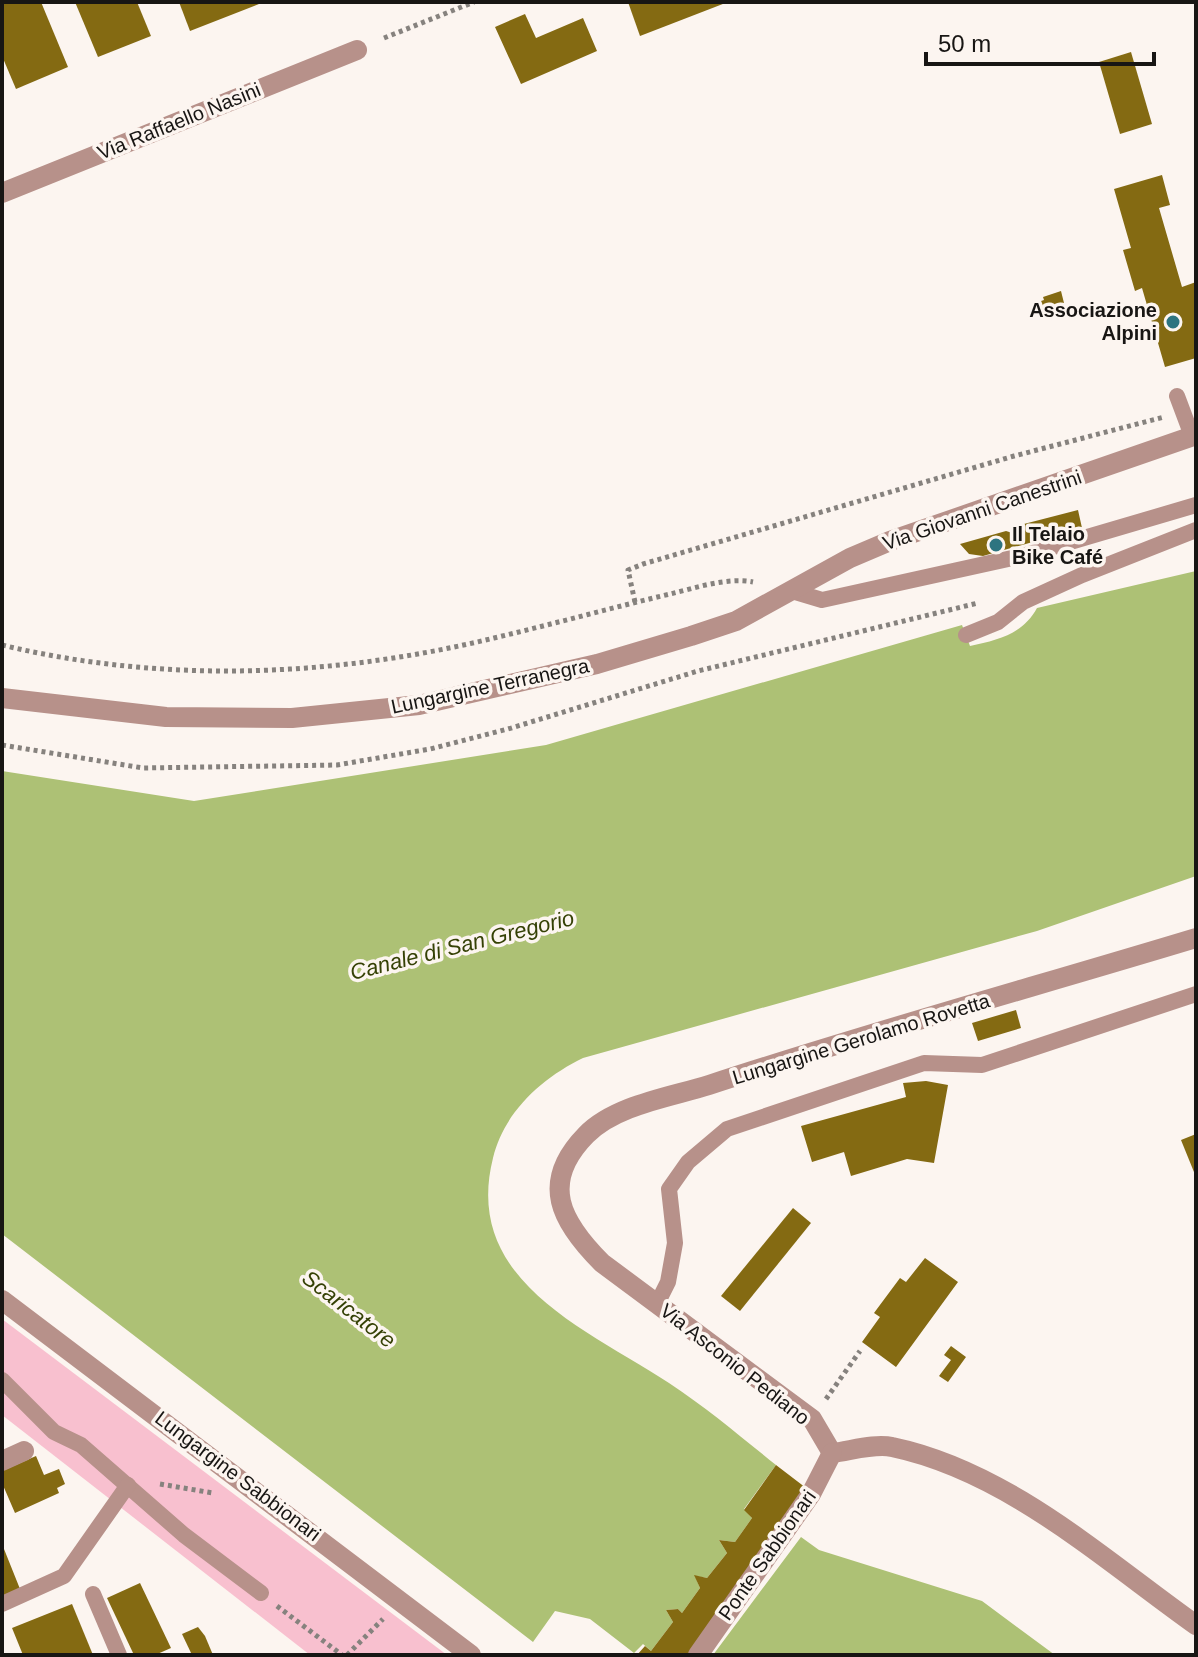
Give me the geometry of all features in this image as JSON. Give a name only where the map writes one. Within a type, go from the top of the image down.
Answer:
[{"type":"street","name":"Via Raffaello Nasini","points":[[2,193],[357,50]]},
{"type":"street","name":"Via Giovanni Canestrini","points":[[784,595],[850,558],[890,541],[1194,436]]},
{"type":"street","name":"Lungargine Terranegra","points":[[2,698],[166,717],[292,718],[419,705],[597,664],[691,636],[736,621],[784,595]]},
{"type":"street","name":"Lungargine Gerolamo Rovetta","points":[[559,1183],[568,1157],[587,1133],[621,1113],[770,1064],[1196,938]]},
{"type":"street","name":"Via Asconio Pediano","points":[[559,1183],[562,1213],[577,1238],[602,1263],[812,1419],[832,1453]]},
{"type":"street","name":"Lungargine Sabbionari","points":[[2,1300],[471,1655]]},
{"type":"street","points":[[832,1453],[889,1446],[941,1462],[1003,1491],[1057,1525],[1196,1625]]},
{"type":"street","points":[[2,1461],[24,1451]]},
{"type":"street","name":"Ponte Sabbionari","points":[[698,1655],[811,1494],[832,1453]]},
{"type":"lane","points":[[1177,396],[1194,436]]},
{"type":"lane","points":[[784,595],[822,600],[1026,555],[1196,505]]},
{"type":"lane","points":[[966,635],[998,622],[1023,602],[1082,575],[1196,530]]},
{"type":"lane","points":[[657,1304],[668,1282],[675,1243],[669,1189],[688,1162],[727,1129],[924,1063],[982,1065],[1196,994]]},
{"type":"lane","points":[[2,1380],[54,1432],[81,1445],[184,1535],[261,1593]]},
{"type":"lane","points":[[2,1604],[64,1576],[128,1485]]},
{"type":"lane","points":[[93,1594],[119,1655]]},
{"type":"path","points":[[384,38],[474,2]]},
{"type":"path","points":[[635,602],[628,570],[643,564],[1147,421]]},
{"type":"path","points":[[2,645],[63,660],[173,669],[329,667],[467,644],[727,582],[749,580],[760,584]]},
{"type":"path","points":[[825,1400],[860,1351]]},
{"type":"path","points":[[128,1485],[136,1481],[216,1493]]},
{"type":"path","points":[[261,1593],[344,1655],[401,1601]]},
{"type":"shaded area","points":[[2,1319],[447,1655],[310,1655],[2,1415]]},
{"type":"water","points":[[1196,571],[1196,876],[1037,931],[583,1058],[539,1086],[516,1111],[498,1141],[488,1201],[496,1237],[513,1269],[569,1321],[683,1393],[776,1465],[744,1509],[752,1518],[735,1542],[719,1540],[727,1553],[707,1578],[695,1576],[700,1588],[682,1613],[678,1609],[666,1610],[673,1622],[651,1651],[643,1644],[634,1653],[590,1619],[555,1611],[533,1642],[2,1234],[2,771],[194,801],[546,745],[962,625],[970,646],[990,641],[1017,630],[1037,608]]},
{"type":"water","points":[[801,1537],[819,1550],[982,1601],[1055,1655],[713,1655]]},
{"type":"building","points":[[2,2],[41,2],[68,67],[16,89],[2,56]]},
{"type":"building","points":[[75,2],[137,2],[151,36],[98,57]]},
{"type":"building","points":[[179,2],[264,2],[190,31]]},
{"type":"building","points":[[628,2],[728,2],[640,36]]},
{"type":"building","points":[[525,14],[536,38],[583,18],[597,51],[521,84],[495,27]]},
{"type":"building","points":[[1131,52],[1152,124],[1120,134],[1099,62]]},
{"type":"building","points":[[1162,175],[1170,205],[1159,208],[1182,287],[1196,282],[1196,358],[1165,367],[1142,288],[1135,291],[1123,250],[1131,248],[1114,189]]},
{"type":"building","points":[[1061,291],[1064,303],[1040,310],[1038,302],[1044,300],[1043,297]]},
{"type":"building","points":[[1078,510],[1082,528],[983,556],[969,554],[960,544],[1006,531],[1022,536],[1020,525]]},
{"type":"building","points":[[1016,1010],[1021,1028],[978,1041],[972,1023]]},
{"type":"building","points":[[926,1081],[948,1085],[934,1163],[907,1159],[851,1176],[844,1152],[812,1162],[801,1126],[906,1097],[903,1083]]},
{"type":"building","points":[[1196,1134],[1196,1177],[1181,1140]]},
{"type":"building","points":[[793,1208],[811,1223],[740,1311],[721,1296]]},
{"type":"building","points":[[925,1258],[958,1282],[896,1367],[862,1342],[880,1317],[874,1313],[900,1278],[906,1282]]},
{"type":"building","points":[[951,1346],[966,1357],[948,1382],[939,1376],[951,1360],[944,1355]]},
{"type":"building","points":[[36,1456],[44,1475],[59,1469],[65,1484],[57,1488],[59,1493],[15,1513],[2,1483],[2,1471]]},
{"type":"building","points":[[776,1465],[810,1491],[689,1655],[637,1655],[645,1646],[651,1651],[673,1622],[666,1610],[678,1609],[682,1613],[700,1588],[694,1575],[707,1578],[727,1553],[719,1540],[735,1542],[752,1518],[744,1510]]},
{"type":"building","points":[[2,1544],[20,1589],[2,1597]]},
{"type":"building","points":[[140,1583],[171,1648],[155,1655],[134,1655],[107,1598]]},
{"type":"building","points":[[72,1604],[93,1655],[23,1655],[12,1628]]},
{"type":"building","points":[[198,1627],[213,1655],[192,1655],[182,1634]]},
{"type":"place","name":"Associazione Alpini","points":[[1173,322]]},
{"type":"place","name":"Il Telaio Bike Café","points":[[996,545]]},
{"type":"water label","name":"Canale di San Gregorio","points":[[462,945]]},
{"type":"water label","name":"Scaricatore","points":[[349,1309]]}]
